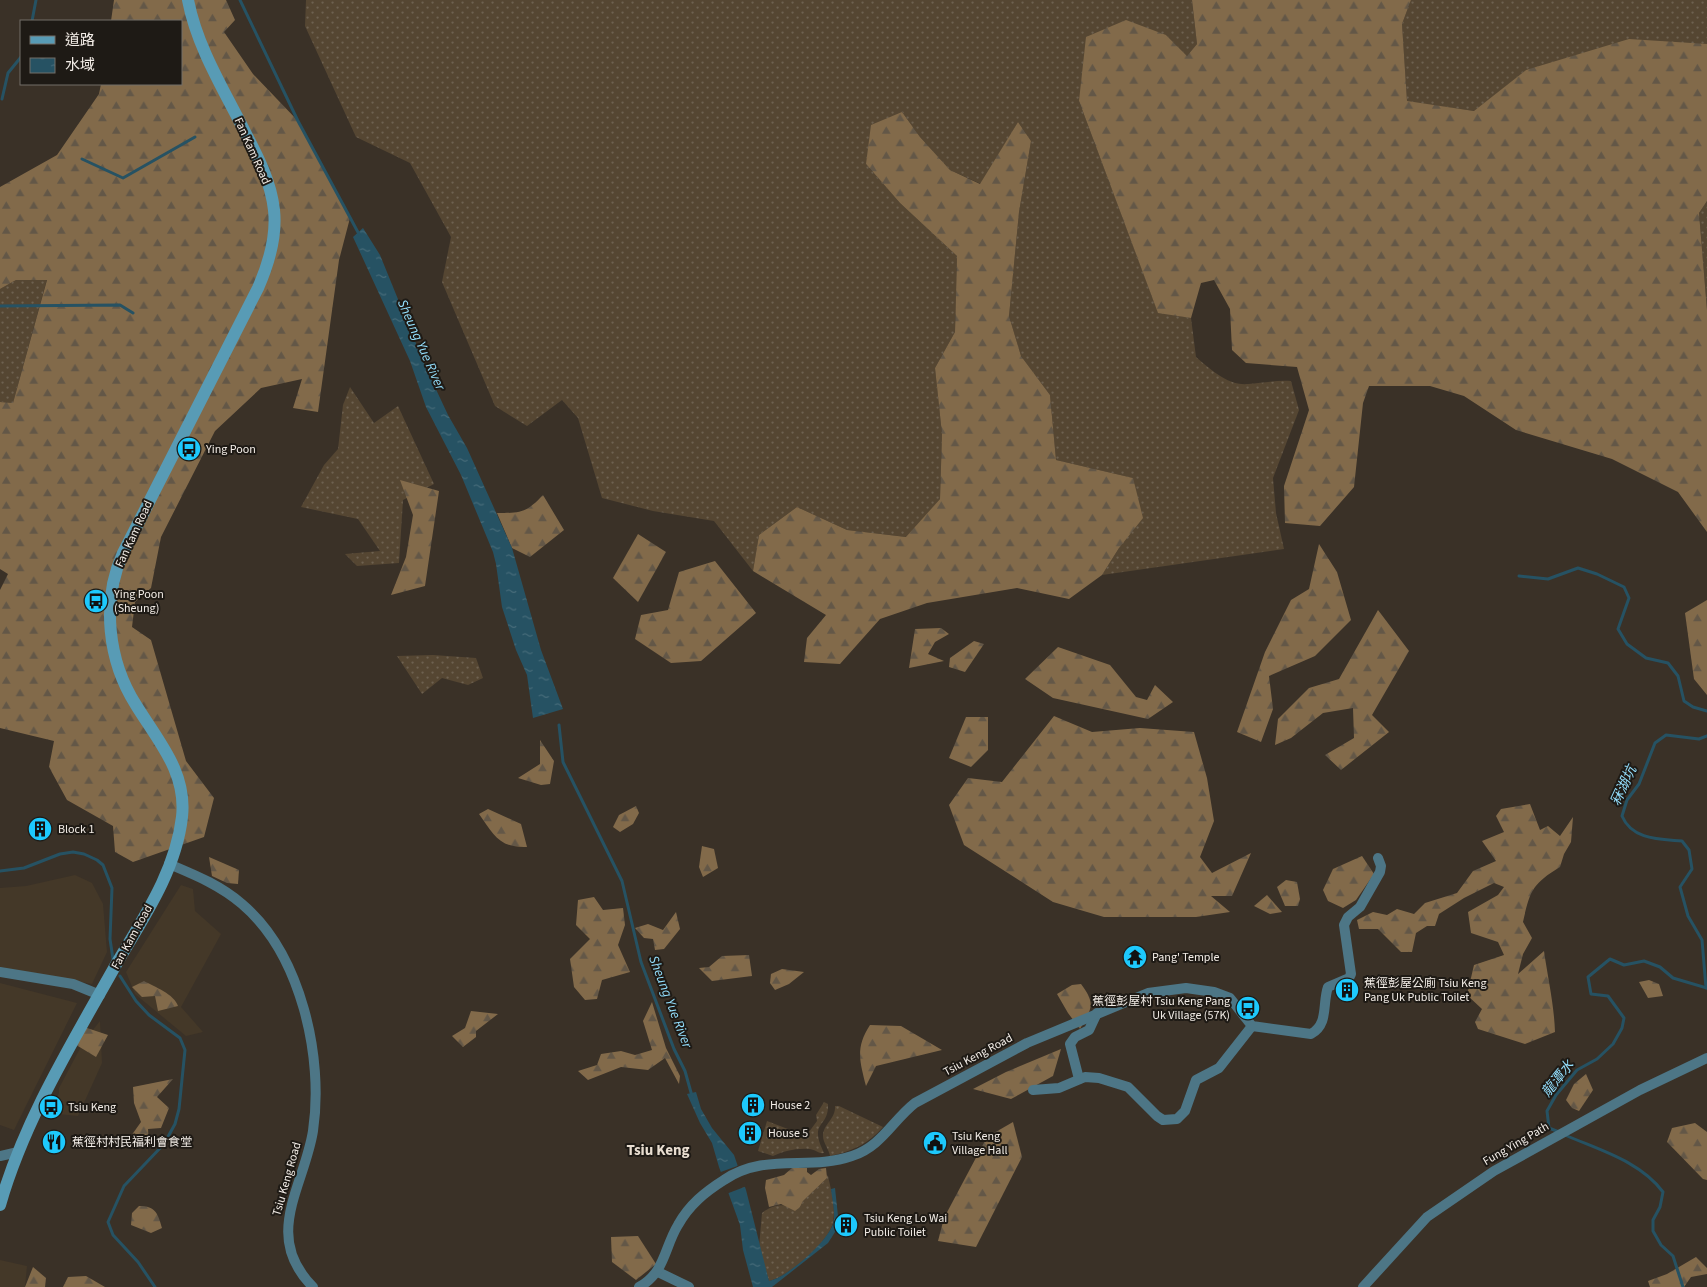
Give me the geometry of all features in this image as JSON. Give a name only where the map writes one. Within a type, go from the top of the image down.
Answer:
[{"type":"main road","name":"Fan Kam Road","points":[[0,1205],[18,1152],[49,1086],[154,898],[169,864],[181,824],[181,788],[172,762],[133,700],[119,669],[110,626],[113,584],[123,554],[258,288],[273,245],[275,223],[273,202],[265,173],[213,68],[196,29],[188,0]]},
{"type":"street","points":[[1032,1090],[1059,1088],[1086,1077],[1115,1082],[1128,1087],[1163,1120],[1177,1119],[1185,1111],[1196,1080],[1219,1068],[1252,1026],[1311,1034],[1320,1029],[1328,987],[1349,978],[1351,974],[1344,926],[1348,917],[1360,906],[1380,872],[1381,866],[1378,858]]},
{"type":"street","name":"Tsiu Keng Road","points":[[169,864],[217,886],[249,910],[275,946],[300,998],[313,1050],[314,1116],[307,1158],[292,1200],[287,1226],[293,1256],[302,1273],[313,1287]]},
{"type":"street","points":[[0,972],[73,984],[100,995]]},
{"type":"street","name":"Tsiu Keng Road","points":[[658,1272],[673,1234],[683,1216],[700,1198],[719,1183],[743,1170],[762,1164],[838,1159],[862,1152],[886,1135],[900,1116],[915,1103],[1020,1046],[1096,1013],[1148,993],[1186,988],[1214,992],[1230,998],[1252,1026]]},
{"type":"street","points":[[1078,1079],[1070,1044],[1075,1037],[1089,1030],[1096,1013]]},
{"type":"street","name":"Fung Ying Path","points":[[1364,1287],[1427,1218],[1494,1171],[1568,1128],[1640,1090],[1707,1058]]},
{"type":"street","points":[[0,1156],[18,1152]]},
{"type":"street","points":[[639,1287],[658,1272],[689,1287]]},
{"type":"shaded area","points":[[306,0],[1192,0],[1197,44],[1187,56],[1166,35],[1079,101],[1158,312],[1191,318],[1196,357],[1226,380],[1241,384],[1291,381],[1299,410],[1273,478],[1276,513],[1284,549],[1102,575],[1119,548],[1133,478],[1056,460],[1050,395],[1021,356],[1009,316],[1019,212],[1031,141],[1018,122],[981,184],[950,170],[920,137],[902,112],[866,164],[900,203],[957,256],[955,332],[935,368],[942,434],[940,499],[907,537],[847,530],[797,507],[759,535],[753,571],[714,521],[653,511],[602,498],[578,418],[562,400],[527,426],[495,406],[442,282],[451,237],[410,163],[356,137],[305,26]]},
{"type":"shaded area","points":[[1411,0],[1707,0],[1707,44],[1526,70],[1475,111],[1407,102],[1402,24]]},
{"type":"shaded area","points":[[1707,201],[1707,310],[1699,213]]},
{"type":"shaded area","points":[[47,279],[13,403],[0,402],[0,289],[16,280]]},
{"type":"shaded area","points":[[350,387],[374,423],[398,406],[434,484],[403,500],[399,563],[357,566],[345,554],[380,551],[358,519],[301,507],[324,465],[338,449],[343,405]]},
{"type":"shaded area","points":[[433,655],[476,658],[483,678],[468,685],[442,678],[422,694],[397,656]]},
{"type":"shaded area","points":[[75,875],[92,883],[103,904],[107,952],[92,984],[0,967],[0,888],[26,886]]},
{"type":"shaded area","points":[[181,885],[193,889],[195,911],[221,934],[181,1007],[203,1032],[186,1036],[135,994],[126,972]]},
{"type":"shaded area","points":[[0,983],[77,1003],[14,1130],[0,1125]]},
{"type":"shaded area","points":[[100,1021],[102,1063],[78,1116],[49,1113],[59,1093],[59,1088],[84,1041]]},
{"type":"shaded area","points":[[824,1102],[828,1104],[826,1118],[818,1130],[818,1135],[824,1153],[811,1149],[799,1149],[773,1156],[758,1151],[767,1121],[806,1136],[817,1121],[816,1115]]},
{"type":"shaded area","points":[[835,1106],[839,1106],[883,1127],[872,1138],[859,1146],[830,1156],[823,1136],[825,1128],[834,1114]]},
{"type":"shaded area","points":[[825,1174],[828,1176],[834,1205],[834,1216],[830,1230],[816,1248],[797,1266],[769,1281],[759,1247],[762,1213],[776,1206],[800,1207],[803,1201],[827,1178]]},
{"type":"shaded area","points":[[0,1260],[27,1266],[25,1287],[0,1287]]},
{"type":"green space","points":[[114,0],[226,0],[235,20],[224,32],[253,74],[298,121],[350,218],[339,260],[318,412],[293,408],[302,379],[261,388],[215,431],[161,537],[151,588],[135,602],[132,627],[151,640],[186,761],[214,798],[204,837],[133,862],[115,852],[113,826],[67,800],[49,767],[54,741],[0,728],[0,590],[8,574],[0,569],[0,402],[13,403],[47,280],[16,280],[0,289],[0,187],[57,155],[99,94],[101,85],[182,85],[182,20],[111,20]]},
{"type":"green space","points":[[1192,0],[1411,0],[1402,24],[1407,101],[1474,111],[1526,70],[1629,39],[1707,44],[1707,201],[1699,213],[1707,310],[1707,532],[1678,492],[1612,459],[1516,430],[1464,396],[1430,386],[1369,386],[1363,403],[1354,487],[1320,526],[1285,523],[1284,486],[1309,410],[1297,367],[1246,363],[1232,350],[1230,309],[1214,280],[1201,283],[1191,318],[1158,313],[1079,101],[1086,37],[1126,20],[1166,35],[1187,56],[1197,44]]},
{"type":"green space","points":[[902,112],[920,137],[950,170],[980,184],[1018,122],[1031,141],[1019,212],[1009,316],[1021,356],[1050,395],[1056,460],[1133,478],[1143,518],[1119,548],[1102,575],[1069,599],[1017,588],[927,603],[880,619],[840,664],[804,662],[807,638],[826,615],[753,571],[759,535],[797,507],[847,530],[906,537],[940,499],[942,434],[935,368],[955,332],[957,256],[900,203],[866,164],[871,125]]},
{"type":"green space","points":[[400,480],[439,491],[425,586],[391,595],[406,557],[413,515]]},
{"type":"green space","points":[[543,495],[564,530],[530,557],[512,548],[497,513],[523,511]]},
{"type":"green space","points":[[638,534],[666,552],[638,602],[613,578]]},
{"type":"green space","points":[[1319,544],[1337,572],[1351,620],[1315,656],[1269,676],[1273,709],[1261,742],[1237,732],[1265,652],[1291,600],[1309,589]]},
{"type":"green space","points":[[715,561],[756,613],[701,661],[671,663],[635,639],[641,615],[668,610],[679,572]]},
{"type":"green space","points":[[1707,600],[1707,695],[1694,679],[1685,613]]},
{"type":"green space","points":[[1378,610],[1409,651],[1372,715],[1389,732],[1341,770],[1325,755],[1354,738],[1353,708],[1323,713],[1291,738],[1275,745],[1278,719],[1309,688],[1339,679]]},
{"type":"green space","points":[[941,628],[949,634],[935,642],[928,654],[944,661],[909,668],[915,629]]},
{"type":"green space","points":[[974,641],[984,644],[965,672],[949,667],[950,658]]},
{"type":"green space","points":[[1058,647],[1110,665],[1136,697],[1147,700],[1155,685],[1173,702],[1148,719],[1053,698],[1025,679]]},
{"type":"green space","points":[[1054,716],[1092,732],[1140,728],[1194,732],[1207,778],[1214,821],[1200,857],[1212,873],[1251,853],[1232,896],[1211,896],[1230,912],[1196,917],[1104,917],[1053,902],[964,845],[949,805],[968,778],[1002,782]]},
{"type":"green space","points":[[966,717],[988,717],[988,750],[971,767],[949,758]]},
{"type":"green space","points":[[540,740],[554,761],[550,784],[541,785],[518,778],[540,764]]},
{"type":"green space","points":[[1530,804],[1540,830],[1548,826],[1560,836],[1573,817],[1571,842],[1564,854],[1560,867],[1543,878],[1534,889],[1530,895],[1523,922],[1532,938],[1523,954],[1518,974],[1544,951],[1555,1032],[1525,1044],[1478,1029],[1475,1022],[1482,1009],[1467,995],[1474,965],[1504,955],[1498,942],[1471,933],[1468,912],[1498,895],[1504,887],[1494,883],[1464,898],[1439,914],[1435,926],[1427,926],[1416,933],[1412,952],[1401,952],[1378,929],[1359,929],[1357,920],[1373,912],[1387,915],[1397,909],[1414,914],[1425,903],[1457,893],[1473,871],[1496,861],[1482,841],[1504,832],[1496,816],[1501,809]]},
{"type":"green space","points":[[636,806],[639,813],[633,824],[620,832],[613,827],[619,815]]},
{"type":"green space","points":[[488,809],[521,824],[527,847],[510,845],[498,839],[479,814]]},
{"type":"green space","points":[[702,846],[714,849],[718,868],[703,877],[699,867]]},
{"type":"green space","points":[[1362,856],[1374,874],[1356,900],[1343,908],[1328,901],[1323,890],[1333,869]]},
{"type":"green space","points":[[209,857],[239,870],[238,884],[227,883],[212,876]]},
{"type":"green space","points":[[1286,880],[1297,882],[1300,899],[1298,906],[1285,906],[1277,887]]},
{"type":"green space","points":[[1267,895],[1282,912],[1270,914],[1254,906]]},
{"type":"green space","points":[[594,897],[603,910],[623,908],[625,925],[618,945],[630,972],[602,980],[597,999],[585,1000],[574,987],[570,959],[590,939],[576,925],[578,900]]},
{"type":"green space","points":[[676,912],[680,929],[664,949],[655,950],[653,939],[644,938],[635,928],[648,924],[663,930]]},
{"type":"green space","points":[[749,955],[752,976],[712,981],[699,968],[709,967],[722,956]]},
{"type":"green space","points":[[782,969],[804,972],[789,984],[775,990],[770,983],[771,974]]},
{"type":"green space","points":[[1649,980],[1659,984],[1663,996],[1648,998],[1639,982]]},
{"type":"green space","points":[[144,981],[168,994],[178,1006],[158,1011],[155,996],[142,997],[132,987]]},
{"type":"green space","points":[[1081,984],[1089,997],[1091,1006],[1080,1029],[1057,994],[1072,985]]},
{"type":"green space","points":[[652,1002],[666,1048],[680,1076],[679,1084],[665,1058],[648,1070],[621,1067],[588,1080],[578,1071],[597,1065],[601,1054],[621,1051],[635,1055],[652,1050],[643,1021]]},
{"type":"green space","points":[[471,1011],[498,1014],[476,1031],[476,1037],[463,1047],[452,1036],[465,1028]]},
{"type":"green space","points":[[78,1025],[108,1035],[96,1057],[68,1040]]},
{"type":"green space","points":[[870,1025],[901,1026],[942,1050],[876,1066],[866,1086],[860,1055],[862,1041]]},
{"type":"green space","points":[[1061,1049],[1053,1076],[1011,1099],[973,1089],[1006,1072]]},
{"type":"green space","points":[[1586,1074],[1593,1090],[1579,1111],[1572,1108],[1566,1100],[1574,1084]]},
{"type":"green space","points":[[173,1079],[157,1097],[169,1108],[161,1128],[148,1129],[149,1146],[131,1136],[141,1122],[134,1103],[133,1087]]},
{"type":"green space","points":[[1013,1122],[1022,1157],[976,1247],[938,1241],[944,1218],[987,1137]]},
{"type":"green space","points":[[1695,1123],[1707,1132],[1707,1180],[1703,1179],[1667,1142],[1672,1128]]},
{"type":"green space","points":[[792,1168],[807,1168],[807,1172],[811,1175],[819,1169],[826,1168],[827,1178],[795,1211],[781,1204],[769,1207],[765,1188],[766,1180],[784,1175]]},
{"type":"green space","points":[[139,1206],[153,1209],[162,1228],[151,1233],[131,1225],[132,1213]]},
{"type":"green space","points":[[638,1236],[656,1264],[636,1280],[612,1262],[611,1237]]},
{"type":"green space","points":[[1696,1257],[1707,1268],[1707,1274],[1691,1277],[1684,1287],[1650,1287],[1648,1281],[1667,1274]]},
{"type":"green space","points":[[33,1267],[46,1278],[45,1287],[25,1287]]},
{"type":"green space","points":[[86,1276],[105,1287],[63,1287],[68,1277]]},
{"type":"water","points":[[363,228],[380,255],[426,368],[448,415],[467,448],[512,548],[541,650],[563,709],[533,718],[527,675],[516,650],[502,607],[493,552],[461,475],[426,407],[410,361],[353,237]]},
{"type":"water","points":[[696,1092],[701,1109],[712,1128],[734,1155],[746,1190],[769,1281],[796,1266],[823,1240],[833,1224],[834,1206],[831,1189],[835,1188],[838,1216],[835,1232],[828,1243],[772,1287],[753,1287],[743,1250],[740,1225],[712,1143],[700,1123],[687,1094]]},
{"type":"pier","points":[[740,1165],[747,1186],[726,1194],[718,1173]]},
{"type":"waterway","points":[[32,20],[36,0]]},
{"type":"waterway","name":"Sheung Yue River","points":[[240,0],[298,121],[360,236]]},
{"type":"waterway","points":[[2,99],[8,73],[20,58]]},
{"type":"waterway","points":[[82,159],[123,178],[195,137]]},
{"type":"waterway","points":[[0,306],[120,305],[133,313]]},
{"type":"waterway","name":"冧湖坑","points":[[1519,576],[1548,579],[1578,568],[1597,574],[1624,587],[1629,598],[1618,629],[1627,644],[1646,658],[1668,663],[1678,676],[1684,701],[1693,707],[1707,711]]},
{"type":"waterway","name":"Sheung Yue River","points":[[559,725],[563,762],[622,881],[641,962],[674,1049],[685,1071],[692,1096]]},
{"type":"waterway","name":"冧湖坑","points":[[1706,988],[1702,940],[1688,916],[1680,887],[1692,869],[1689,850],[1682,841],[1656,839],[1632,830],[1622,816],[1627,800],[1639,784],[1655,743],[1666,735],[1699,739],[1707,736]]},
{"type":"waterway","points":[[0,871],[24,868],[60,854],[73,852],[84,854],[97,860],[103,865],[112,888],[110,939],[113,959]]},
{"type":"waterway","name":"龍潭水","points":[[1559,1132],[1549,1128],[1547,1111],[1556,1095],[1577,1070],[1597,1059],[1613,1044],[1622,1028],[1624,1018],[1608,996],[1591,994],[1588,977],[1610,959],[1624,965],[1644,961],[1660,967],[1673,978],[1707,988]]},
{"type":"waterway","points":[[120,976],[136,1001],[149,1015],[180,1038],[185,1050],[179,1109],[175,1124],[164,1144],[124,1186],[108,1222],[113,1235],[138,1262],[155,1287]]},
{"type":"waterway","name":"龍潭水","points":[[1565,1135],[1631,1164],[1654,1181],[1663,1192],[1660,1207],[1653,1220],[1653,1231],[1661,1245],[1673,1256],[1683,1287]]},
{"type":"place","name":"Ying Poon","points":[[189,449]]},
{"type":"place","name":"Ying Poon (Sheung)","points":[[96,601]]},
{"type":"place","name":"Block 1","points":[[40,829]]},
{"type":"place","name":"Pang' Temple","points":[[1135,957]]},
{"type":"place","name":"蕉徑彭屋公廁 Tsiu Keng Pang Uk Public Toilet","points":[[1347,990]]},
{"type":"place","name":"蕉徑彭屋村 Tsiu Keng Pang Uk Village (57K)","points":[[1248,1008]]},
{"type":"place","name":"House 2","points":[[753,1105]]},
{"type":"place","name":"Tsiu Keng","points":[[51,1107]]},
{"type":"place","name":"House 5","points":[[750,1133]]},
{"type":"place","name":"蕉徑村村民福利會食堂","points":[[54,1142]]},
{"type":"place","name":"Tsiu Keng Village Hall","points":[[935,1143]]},
{"type":"place","name":"Tsiu Keng Lo Wai Public Toilet","points":[[846,1225]]},
{"type":"district","name":"Tsiu Keng","points":[[658,1150]]}]
